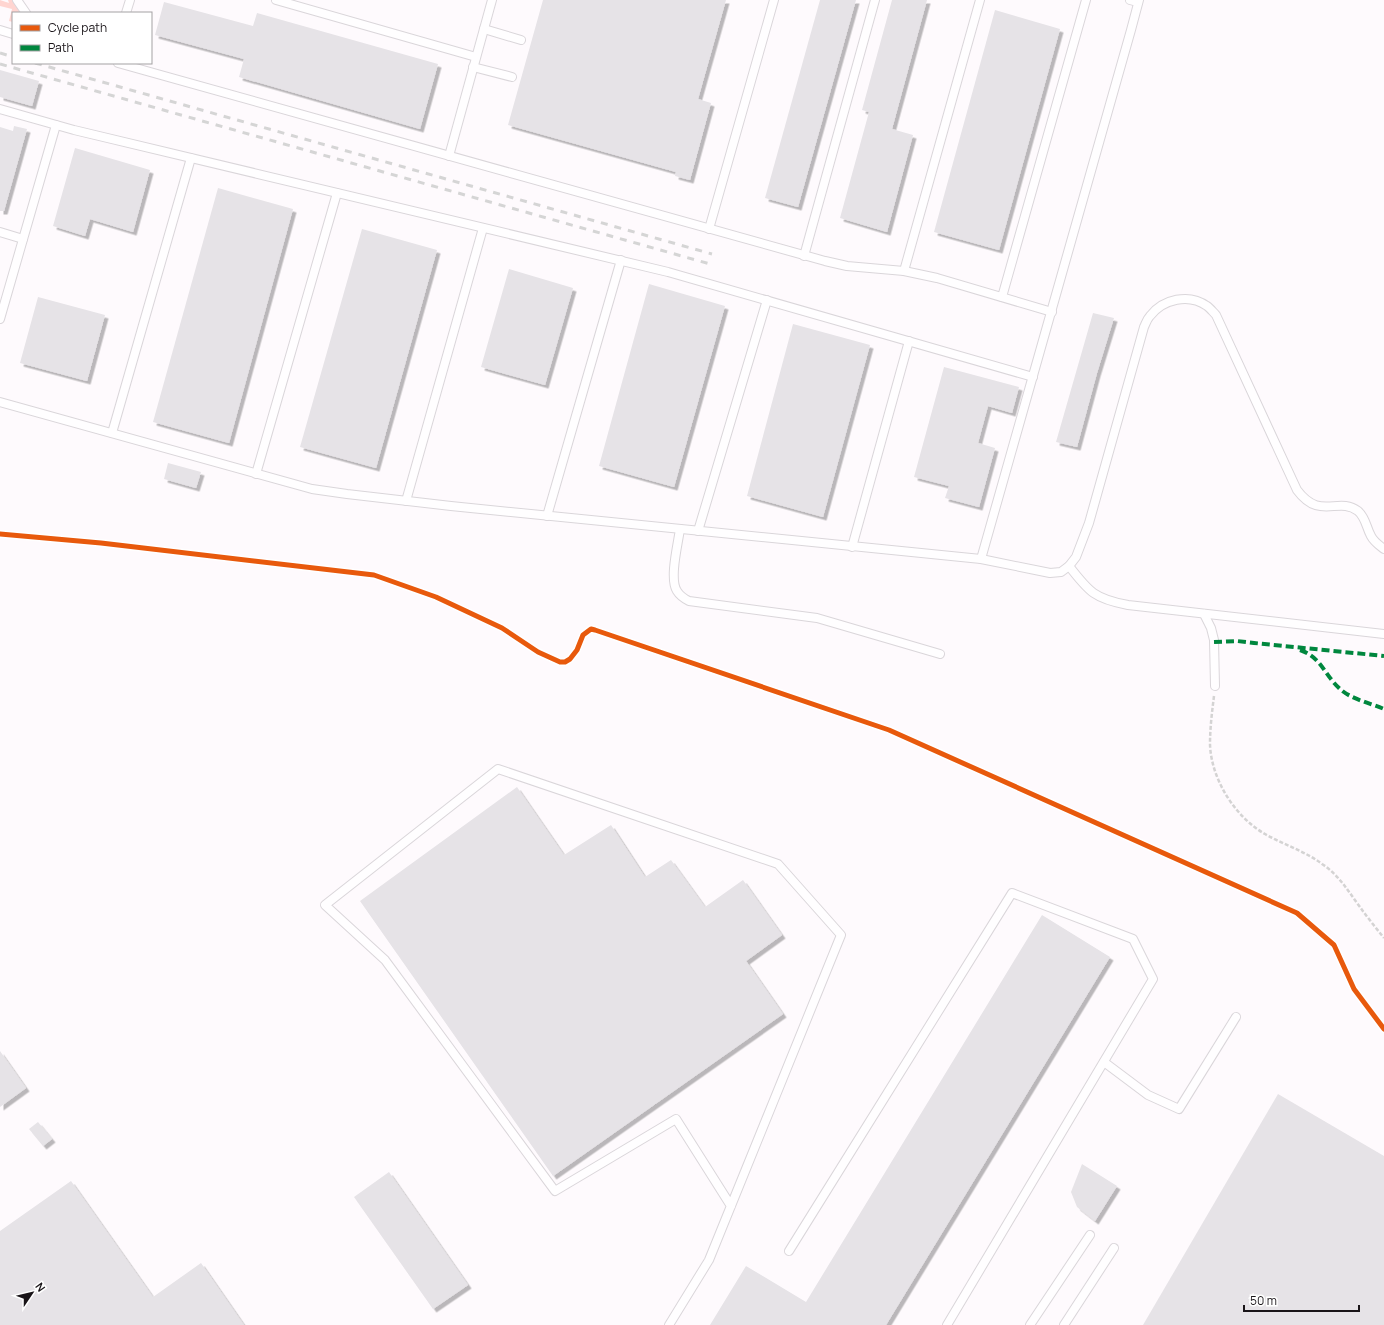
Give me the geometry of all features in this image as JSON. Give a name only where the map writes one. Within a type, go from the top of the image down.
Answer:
[{"type":"lane","points":[[17,0],[25,12]]},
{"type":"lane","points":[[126,12],[130,0]]},
{"type":"lane","points":[[276,0],[476,57]]},
{"type":"lane","points":[[449,156],[492,0]]},
{"type":"lane","points":[[709,229],[774,0]]},
{"type":"lane","points":[[804,256],[875,0]]},
{"type":"lane","points":[[904,271],[980,0]]},
{"type":"lane","points":[[1002,297],[1086,0]]},
{"type":"lane","points":[[981,560],[1129,37],[1136,1]]},
{"type":"lane","points":[[484,29],[521,40]]},
{"type":"lane","points":[[0,30],[12,34]]},
{"type":"lane","points":[[122,64],[804,256],[847,266],[904,271],[937,278],[1052,312]]},
{"type":"lane","points":[[474,67],[512,77]]},
{"type":"lane","points":[[0,109],[56,125],[191,158],[668,272],[1033,377]]},
{"type":"lane","points":[[0,319],[56,125]]},
{"type":"lane","points":[[112,433],[191,158]]},
{"type":"lane","points":[[256,474],[337,193]]},
{"type":"lane","points":[[406,501],[483,228]]},
{"type":"lane","points":[[0,232],[23,239]]},
{"type":"lane","points":[[547,516],[621,260]]},
{"type":"lane","points":[[0,402],[312,489],[547,516],[981,560],[1050,573],[1061,572],[1069,566],[1076,557],[1089,522],[1144,327],[1150,316],[1158,308],[1178,299],[1187,299],[1198,301],[1207,306],[1216,315],[1302,498],[1319,507],[1349,507],[1358,511],[1364,518],[1376,543],[1384,549]]},
{"type":"lane","points":[[698,531],[767,300]]},
{"type":"lane","points":[[852,547],[909,341]]},
{"type":"lane","points":[[680,529],[674,576],[675,585],[677,591],[689,602],[817,618],[940,654]]},
{"type":"lane","points":[[1069,566],[1086,587],[1098,597],[1112,602],[1384,634]]},
{"type":"lane","points":[[1204,614],[1211,628],[1214,640],[1215,686]]},
{"type":"lane","points":[[669,1325],[709,1260],[731,1206],[841,935],[778,864],[498,769],[325,905],[385,960],[555,1191],[676,1119],[731,1206]]},
{"type":"lane","points":[[789,1251],[1012,893],[1133,939],[1153,979],[947,1325]]},
{"type":"lane","points":[[1104,1062],[1148,1095],[1179,1109],[1236,1017]]},
{"type":"lane","points":[[1030,1325],[1090,1235]]},
{"type":"lane","points":[[1064,1325],[1114,1248]]},
{"type":"path","points":[[1215,686],[1210,745],[1216,774],[1228,797],[1252,826],[1264,834],[1322,863],[1334,873],[1345,885],[1384,938]]},
{"type":"shaded area","points":[[0,0],[9,3],[8,0],[13,0],[20,12],[12,12],[12,22],[9,21],[12,9],[0,6]]},
{"type":"building","points":[[543,0],[726,0],[698,99],[711,103],[690,180],[675,176],[676,172],[508,125]]},
{"type":"building","points":[[820,0],[856,0],[798,207],[765,198]]},
{"type":"building","points":[[892,0],[927,0],[892,129],[913,135],[887,232],[840,218],[869,112],[862,110]]},
{"type":"building","points":[[164,2],[253,26],[257,13],[438,64],[420,129],[239,77],[244,59],[155,35]]},
{"type":"building","points":[[995,10],[1060,29],[999,250],[934,232]]},
{"type":"building","points":[[0,70],[39,81],[32,106],[0,97]]},
{"type":"building","points":[[14,126],[27,129],[4,211],[0,211],[0,127],[13,131]]},
{"type":"building","points":[[75,148],[150,170],[133,232],[90,219],[85,236],[53,226]]},
{"type":"building","points":[[218,188],[293,209],[229,443],[153,422]]},
{"type":"building","points":[[362,229],[437,250],[376,468],[300,447]]},
{"type":"building","points":[[509,269],[573,288],[545,385],[481,367]]},
{"type":"building","points":[[649,284],[725,306],[674,487],[599,466]]},
{"type":"building","points":[[38,297],[105,315],[87,381],[20,363]]},
{"type":"building","points":[[1093,313],[1114,318],[1077,447],[1056,442]]},
{"type":"building","points":[[793,324],[870,345],[823,517],[747,496]]},
{"type":"building","points":[[944,367],[1019,387],[1012,413],[988,406],[978,443],[995,448],[979,507],[945,498],[949,486],[914,477]]},
{"type":"building","points":[[168,463],[201,472],[196,488],[164,479]]},
{"type":"building","points":[[517,787],[564,855],[611,825],[645,877],[671,860],[705,907],[743,880],[782,935],[746,961],[783,1014],[553,1176],[360,901]]},
{"type":"building","points":[[1042,915],[1110,957],[886,1325],[710,1325],[746,1266],[806,1302]]},
{"type":"building","points":[[0,1051],[26,1088],[0,1107]]},
{"type":"building","points":[[1278,1094],[1384,1156],[1384,1325],[1143,1325]]},
{"type":"building","points":[[38,1122],[52,1139],[43,1146],[29,1129]]},
{"type":"building","points":[[1082,1164],[1117,1186],[1095,1221],[1077,1207],[1071,1192]]},
{"type":"building","points":[[389,1172],[468,1285],[433,1309],[354,1197]]},
{"type":"building","points":[[71,1181],[153,1297],[201,1263],[244,1325],[0,1325],[0,1231]]},
{"type":"railway","points":[[0,53],[12,57]]},
{"type":"railway","points":[[0,64],[710,264]]},
{"type":"railway","points":[[39,64],[712,254]]},
{"type":"marked path","points":[[1214,642],[1237,641],[1384,656]]},
{"type":"marked path","points":[[1300,650],[1318,661],[1334,683],[1344,692],[1354,698],[1384,709]]},
{"type":"cycle path","points":[[0,534],[101,543],[374,575],[436,597],[502,628],[538,652],[560,662],[565,662],[570,659],[577,650],[583,635],[591,629],[889,730],[1297,913],[1334,945],[1354,989],[1384,1029]]}]
